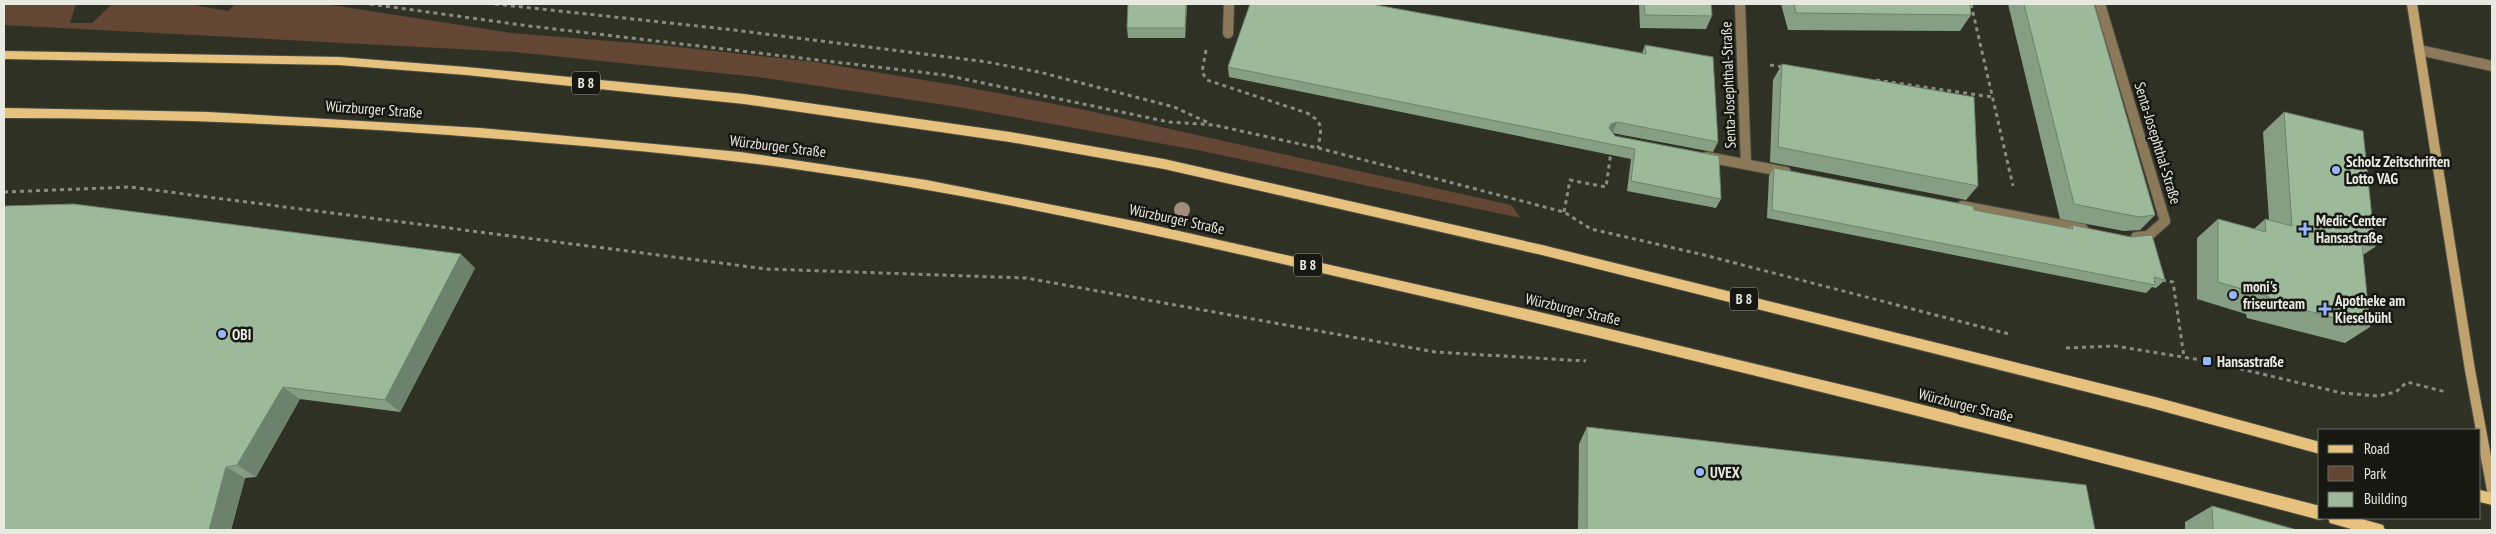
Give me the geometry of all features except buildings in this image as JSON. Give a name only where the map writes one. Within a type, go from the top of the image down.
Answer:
[{"type":"main road","name":"B 8","points":[[4,55],[339,61],[466,71],[744,99],[1010,137],[1164,164],[1552,252],[2146,400],[2318,447]]},
{"type":"main road","name":"Würzburger Straße","points":[[4,113],[80,113],[298,120],[474,132],[686,151],[860,174],[1025,204],[1195,239],[1591,329],[2167,472],[2318,512]]},
{"type":"main road","points":[[2339,519],[2378,530]]},
{"type":"street","points":[[1228,32],[1230,4]]},
{"type":"street","name":"Senta-Josephthal-Straße","points":[[1740,4],[1746,164]]},
{"type":"street","name":"Senta-Josephthal-Straße","points":[[2100,4],[2165,221],[2148,236]]},
{"type":"street","points":[[2412,4],[2481,429]]},
{"type":"street","points":[[2420,50],[2492,66]]},
{"type":"street","name":"Senta-Josephthal-Straße","points":[[1698,155],[1795,174]]},
{"type":"street","points":[[1952,204],[2096,232]]},
{"type":"street","points":[[2124,238],[2148,236]]},
{"type":"street","points":[[2481,430],[2492,490]]},
{"type":"path","points":[[370,4],[945,76],[1032,92],[1169,122],[1214,125],[1318,148],[1564,212],[1591,229],[1700,254],[2017,336]]},
{"type":"path","points":[[495,4],[734,30],[987,62],[1048,74],[1174,107],[1214,125]]},
{"type":"path","points":[[1971,4],[2020,217]]},
{"type":"path","points":[[1228,32],[1207,49],[1202,72],[1206,80],[1307,113],[1318,119],[1321,126],[1318,148]]},
{"type":"path","points":[[1742,62],[1790,68]]},
{"type":"path","points":[[1867,79],[1992,96]]},
{"type":"path","points":[[1564,212],[1570,180],[1606,187],[1611,149]]},
{"type":"path","points":[[4,192],[130,187],[766,269],[1026,278],[1435,352],[1586,361]]},
{"type":"path","points":[[2148,236],[2155,278],[2173,282],[2184,357]]},
{"type":"path","points":[[2064,348],[2074,349],[2097,345],[2115,346],[2184,357],[2342,393],[2378,396],[2396,392],[2407,382],[2418,385]]},
{"type":"green space","points":[[4,4],[76,4],[70,23],[92,23],[112,4],[188,4],[228,11],[235,4],[325,4],[511,33],[660,45],[815,62],[966,87],[1085,110],[1511,205],[1521,218],[1197,150],[952,106],[758,77],[514,52],[4,25]]},
{"type":"place","name":"Scholz Zeitschriften Lotto VAG","points":[[2336,170]]},
{"type":"place","name":"Medic-Center Hansastraße","points":[[2305,229]]},
{"type":"place","name":"moni's friseurteam","points":[[2233,295]]},
{"type":"place","name":"Apotheke am Kieselbühl","points":[[2325,309]]},
{"type":"place","name":"OBI","points":[[222,334]]},
{"type":"place","name":"Hansastraße","points":[[2207,361]]},
{"type":"place","name":"UVEX","points":[[1700,472]]}]
